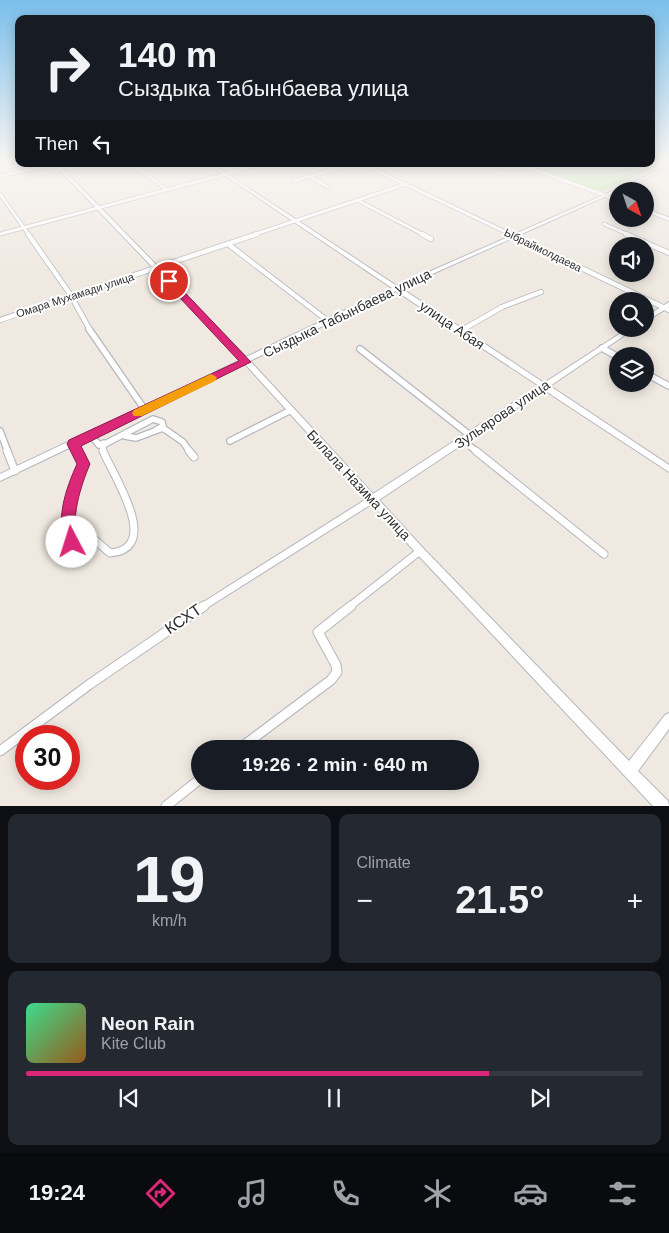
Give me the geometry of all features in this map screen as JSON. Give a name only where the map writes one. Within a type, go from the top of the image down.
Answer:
[{"type":"street","points":[[3,198],[70,296],[81,317],[109,360],[145,410]]},
{"type":"street","name":"Билала Назима улица","points":[[90,198],[291,410],[420,551],[630,770],[662,806]]},
{"type":"street","points":[[0,234],[134,198]]},
{"type":"street","name":"улица Абая","points":[[261,198],[669,469]]},
{"type":"street","name":"Омара Мухамади улица","points":[[0,320],[364,198]]},
{"type":"street","name":"Ыбраймолдаева","points":[[434,198],[668,307]]},
{"type":"street","name":"Сыздыка Табынбаева улица","points":[[0,478],[246,362],[328,321],[600,198]]},
{"type":"street","points":[[357,200],[431,239]]},
{"type":"street","points":[[654,213],[669,219]]},
{"type":"street","points":[[604,224],[669,253]]},
{"type":"street","points":[[228,244],[328,321]]},
{"type":"street","points":[[461,332],[502,307],[541,292]]},
{"type":"street","points":[[654,315],[668,307]]},
{"type":"street","name":"Зульярова улица","points":[[373,499],[467,439],[619,337]]},
{"type":"street","points":[[360,348],[604,554]]},
{"type":"street","points":[[602,348],[609,352]]},
{"type":"street","points":[[654,378],[669,386]]},
{"type":"street","points":[[230,441],[291,410]]},
{"type":"street","points":[[73,444],[83,464],[74,486],[68,535],[72,542],[95,540],[110,554],[122,550],[130,542],[133,533],[131,508],[102,449],[103,445],[154,419],[162,422],[163,426],[156,430]]},
{"type":"street","points":[[91,435],[100,445],[122,436],[136,438],[163,428],[183,442],[194,457]]},
{"type":"street","points":[[0,431],[15,471]]},
{"type":"street","name":"КСХТ","points":[[0,750],[55,708],[198,609],[373,499]]},
{"type":"street","points":[[251,740],[331,680],[337,672],[336,665],[318,632],[420,551]]},
{"type":"street","points":[[630,770],[669,718]]},
{"type":"street","points":[[166,806],[191,786]]},
{"type":"slow traffic","points":[[138,413],[211,378]]},
{"type":"route","points":[[72,542],[68,535],[72,497],[74,486],[80,476],[83,464],[82,458],[73,444],[246,362],[169,281]]}]
